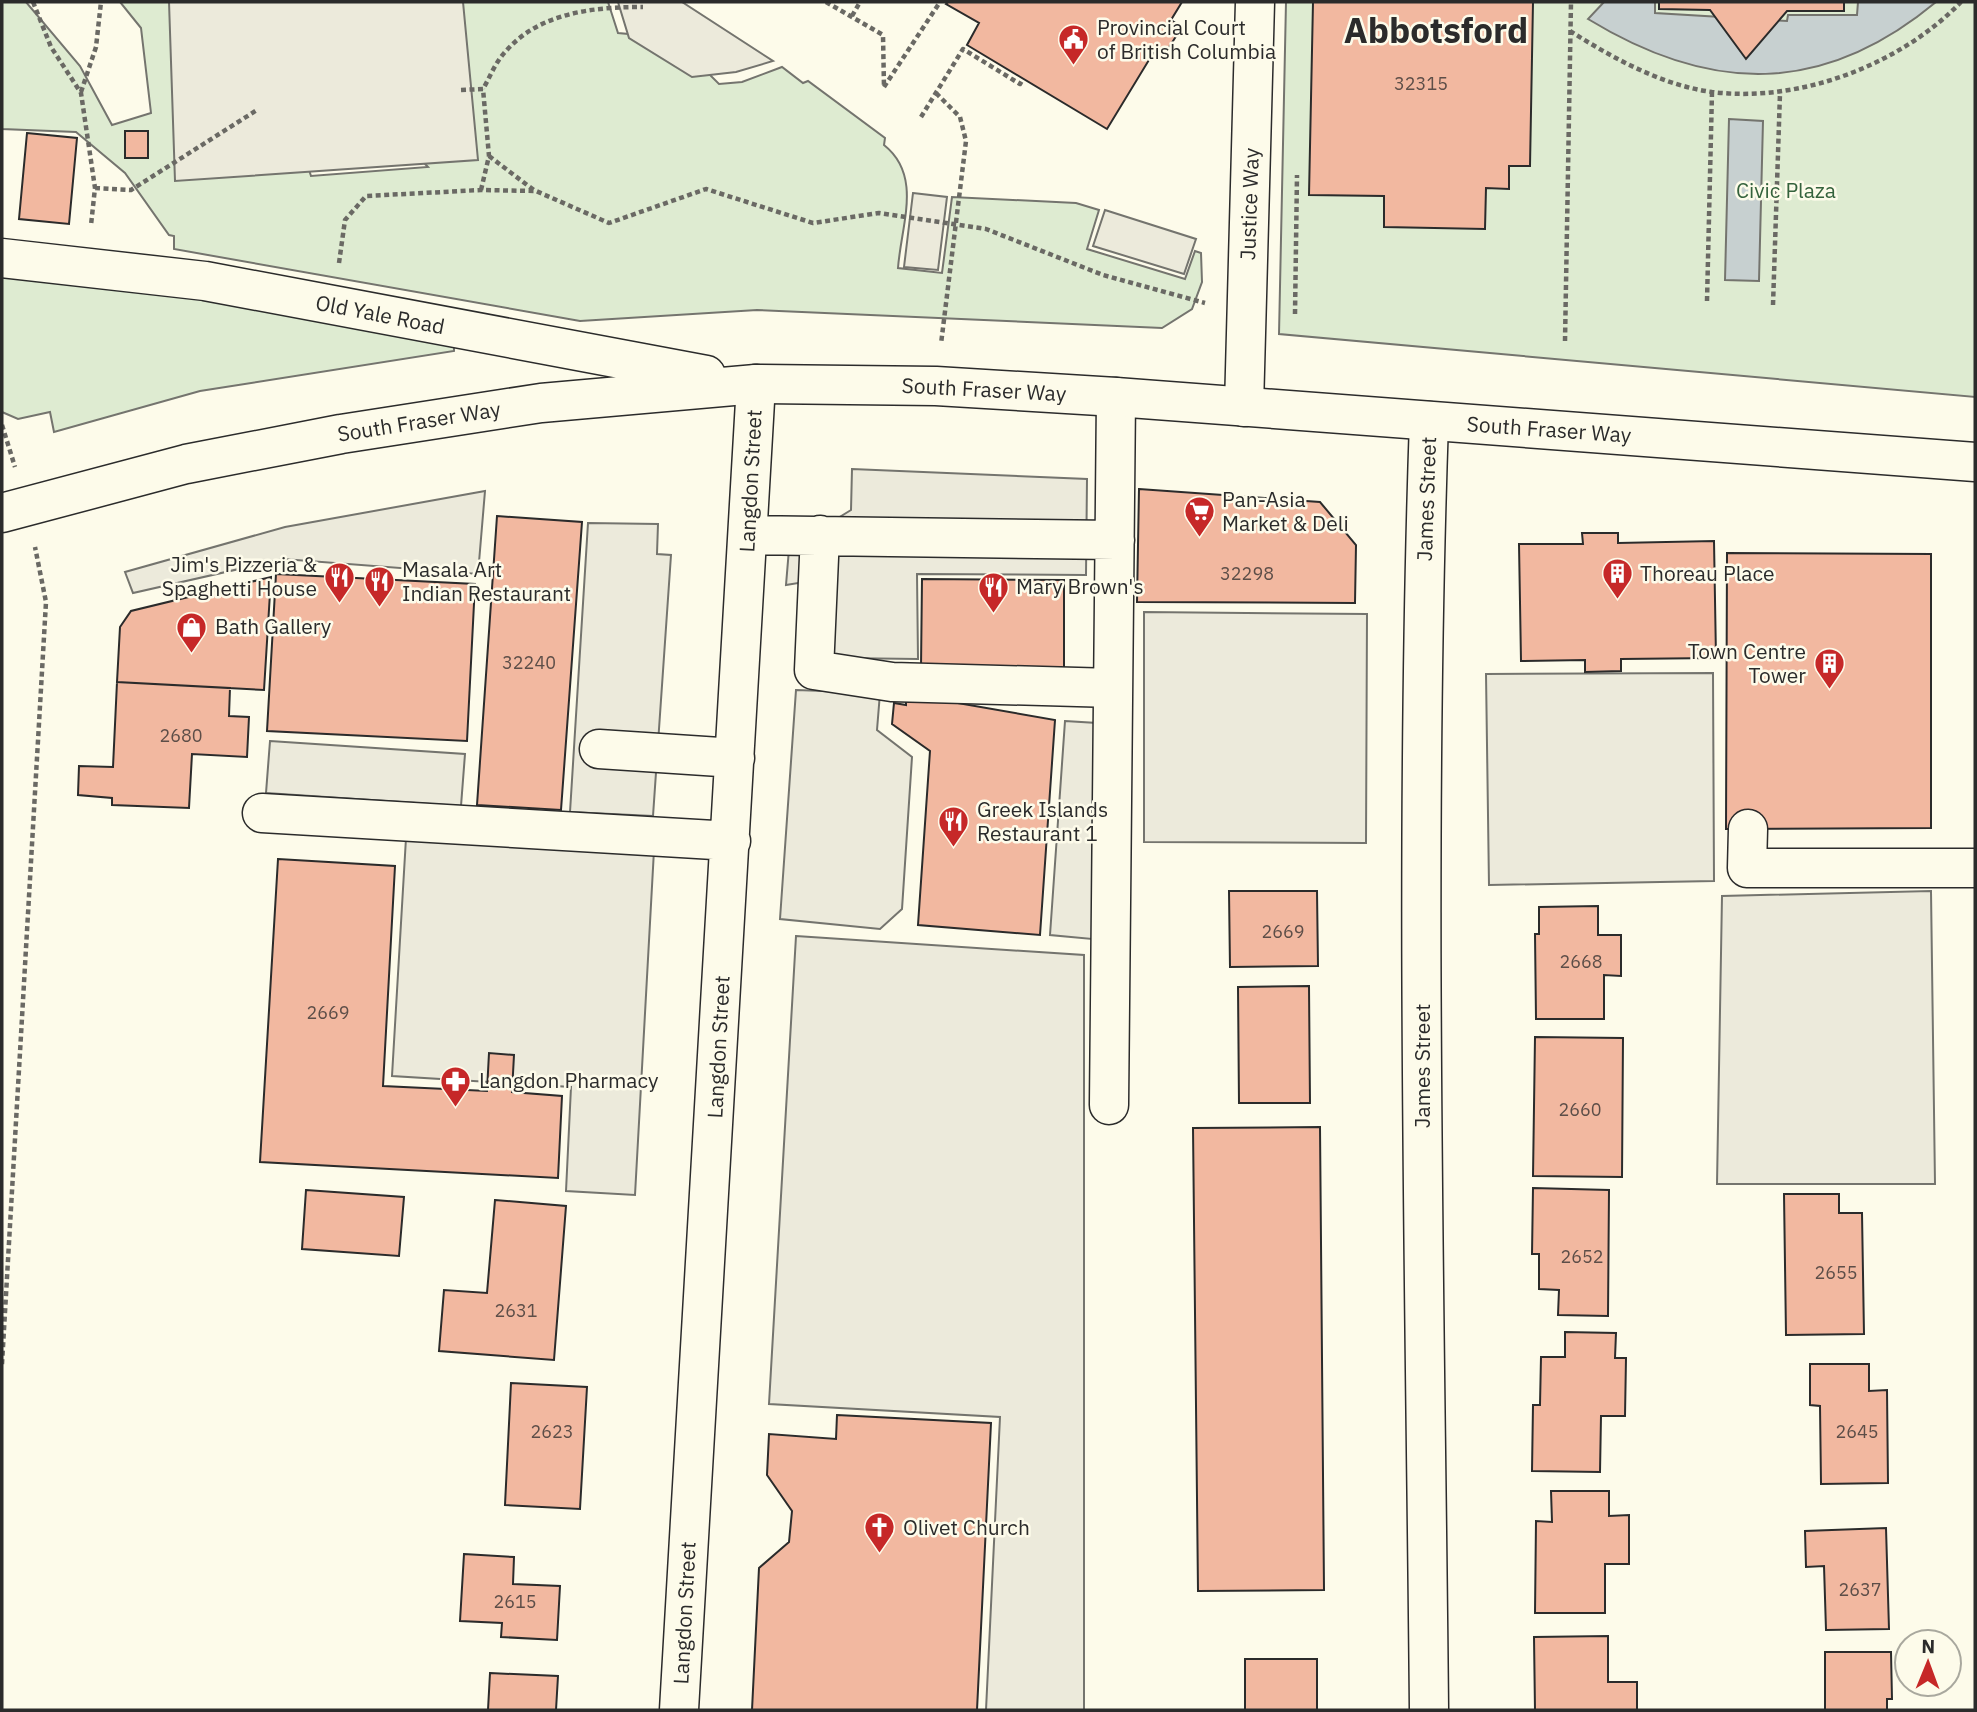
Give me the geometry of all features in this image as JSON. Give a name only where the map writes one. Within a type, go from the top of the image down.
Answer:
[{"type":"street","name":"Justice Way","points":[[1244,407],[1255,2]]},
{"type":"street","name":"Old Yale Road","points":[[2,258],[205,281],[756,384]]},
{"type":"street","name":"South Fraser Way","points":[[2,513],[186,464],[341,434],[541,402],[756,384],[936,386],[1116,397],[1975,462]]},
{"type":"street","name":"Langdon Street","points":[[679,1710],[756,384]]},
{"type":"street","points":[[1109,1105],[1116,397]]},
{"type":"street","name":"James Street","points":[[1429,421],[1422,682],[1429,1710]]},
{"type":"street","points":[[820,535],[814,670],[892,682],[1113,688]]},
{"type":"street","points":[[748,536],[1115,540]]},
{"type":"street","points":[[599,749],[735,758]]},
{"type":"street","points":[[262,813],[731,841]]},
{"type":"street","points":[[1748,829],[1747,868],[1975,867]]},
{"type":"path","points":[[33,2],[51,47],[81,93],[95,188],[90,230]]},
{"type":"path","points":[[81,93],[96,47],[101,2]]},
{"type":"path","points":[[826,2],[883,35],[884,88],[939,4],[931,2]]},
{"type":"path","points":[[852,16],[860,2]]},
{"type":"path","points":[[1565,341],[1571,2]]},
{"type":"path","points":[[1570,31],[1616,60],[1659,77],[1712,92],[1780,93],[1874,64],[1911,43],[1961,2]]},
{"type":"path","points":[[481,190],[489,156],[483,89],[504,52],[529,29],[594,7],[643,6]]},
{"type":"path","points":[[921,117],[964,48],[1020,83],[1023,79]]},
{"type":"path","points":[[461,90],[483,89]]},
{"type":"path","points":[[1707,301],[1712,92]]},
{"type":"path","points":[[936,93],[960,117],[966,141],[936,386]]},
{"type":"path","points":[[1773,305],[1780,93]]},
{"type":"path","points":[[95,188],[131,190],[257,110]]},
{"type":"path","points":[[489,156],[536,191],[609,223],[706,189],[813,223],[879,214],[986,229],[1104,275],[1206,303]]},
{"type":"path","points":[[345,220],[366,196],[481,190],[536,191]]},
{"type":"path","points":[[2,1364],[45,585]]},
{"type":"green space","points":[[2,2],[26,2],[80,66],[112,125],[151,113],[141,28],[120,2],[228,2],[301,145],[311,176],[428,167],[384,122],[323,2],[608,2],[618,33],[673,38],[719,84],[742,82],[782,67],[803,83],[808,81],[885,138],[884,145],[896,157],[906,186],[907,202],[898,268],[942,273],[952,197],[1076,203],[1099,210],[1087,249],[1185,279],[1195,251],[1201,253],[1202,282],[1192,309],[1162,328],[757,310],[580,321],[174,249],[174,236],[169,235],[125,173],[76,132],[2,129]]},
{"type":"green space","name":"Civic Plaza","points":[[1286,2],[1975,2],[1975,397],[1279,334]]},
{"type":"green space","points":[[2,276],[201,296],[454,343],[454,351],[200,391],[54,432],[50,412],[18,419],[2,412]]},
{"type":"shaded area","points":[[169,2],[463,2],[478,160],[175,181]]},
{"type":"shaded area","points":[[618,2],[682,2],[773,61],[736,72],[692,77],[629,38]]},
{"type":"shaded area","points":[[1604,2],[1655,2],[1655,13],[1787,21],[1788,15],[1857,15],[1858,2],[1936,2],[1894,33],[1851,55],[1809,68],[1766,74],[1722,71],[1678,61],[1634,44],[1588,19]]},
{"type":"shaded area","points":[[1729,119],[1763,121],[1759,281],[1725,280]]},
{"type":"shaded area","points":[[913,193],[947,197],[938,270],[904,267]]},
{"type":"shaded area","points":[[1105,210],[1196,239],[1184,274],[1093,246]]},
{"type":"shaded area","points":[[852,469],[1087,479],[1086,575],[917,574],[918,659],[840,658],[840,680],[805,591],[798,583],[786,585],[791,525],[833,521],[851,510]]},
{"type":"shaded area","points":[[485,491],[478,574],[283,559],[133,593],[125,572],[285,527]]},
{"type":"shaded area","points":[[588,523],[658,524],[657,554],[671,555],[653,816],[570,812]]},
{"type":"shaded area","points":[[1144,612],[1367,614],[1366,843],[1144,842]]},
{"type":"shaded area","points":[[1713,673],[1714,881],[1489,885],[1486,674]]},
{"type":"shaded area","points":[[796,690],[880,693],[877,730],[912,757],[902,909],[880,929],[780,919]]},
{"type":"shaded area","points":[[1065,721],[1097,723],[1092,939],[1050,935]]},
{"type":"shaded area","points":[[270,741],[465,754],[461,806],[266,793]]},
{"type":"shaded area","points":[[406,838],[654,850],[635,1195],[566,1191],[571,1087],[392,1076]]},
{"type":"shaded area","points":[[1931,891],[1935,1184],[1717,1184],[1722,896]]},
{"type":"shaded area","points":[[796,936],[1084,955],[1084,1710],[986,1710],[1000,1417],[769,1404]]},
{"type":"building","name":"Provincial Court of British Columbia","points":[[1182,2],[1171,20],[1182,27],[1164,55],[1155,50],[1107,129],[967,45],[979,23],[946,4]]},
{"type":"building","points":[[1313,2],[1533,2],[1530,166],[1509,166],[1509,189],[1486,188],[1485,229],[1384,227],[1384,196],[1309,195]]},
{"type":"building","points":[[1659,2],[1844,2],[1844,11],[1787,11],[1746,59],[1710,10],[1659,9]]},
{"type":"building","points":[[125,131],[148,131],[148,158],[125,158]]},
{"type":"building","points":[[27,133],[77,138],[69,224],[19,219]]},
{"type":"building","points":[[1139,489],[1320,502],[1356,545],[1355,603],[1137,602]]},
{"type":"building","points":[[497,516],[582,522],[561,810],[477,805]]},
{"type":"building","name":"Thoreau Place","points":[[1582,533],[1618,533],[1618,543],[1714,541],[1716,658],[1621,659],[1621,671],[1585,672],[1585,660],[1521,661],[1519,544],[1583,544]]},
{"type":"building","name":"Town Centre Tower","points":[[1727,553],[1931,554],[1931,828],[1726,829]]},
{"type":"building","points":[[276,574],[475,584],[467,741],[267,731]]},
{"type":"building","name":"Bath Gallery","points":[[271,577],[264,690],[117,682],[120,627],[131,611]]},
{"type":"building","name":"Mary Brown's","points":[[922,579],[1064,580],[1064,669],[921,668]]},
{"type":"building","points":[[117,682],[230,688],[229,716],[249,717],[247,757],[192,754],[189,808],[112,805],[112,798],[78,795],[79,766],[113,767]]},
{"type":"building","points":[[906,694],[1055,720],[1040,935],[918,925],[930,751],[892,724],[894,703],[906,705]]},
{"type":"building","points":[[278,859],[395,866],[383,1086],[487,1091],[489,1053],[514,1055],[512,1092],[562,1096],[558,1178],[260,1162]]},
{"type":"building","points":[[1229,891],[1317,891],[1318,966],[1230,967]]},
{"type":"building","points":[[1598,906],[1598,935],[1621,935],[1621,976],[1604,975],[1604,1019],[1536,1019],[1535,934],[1539,934],[1539,907]]},
{"type":"building","points":[[1309,986],[1310,1103],[1239,1103],[1238,987]]},
{"type":"building","points":[[1535,1037],[1623,1038],[1622,1177],[1533,1176]]},
{"type":"building","points":[[1320,1127],[1324,1590],[1198,1591],[1193,1128]]},
{"type":"building","points":[[1533,1188],[1609,1190],[1608,1316],[1558,1315],[1559,1290],[1539,1289],[1539,1254],[1532,1254]]},
{"type":"building","points":[[306,1190],[404,1197],[399,1256],[302,1249]]},
{"type":"building","points":[[1784,1194],[1839,1194],[1839,1213],[1862,1213],[1864,1334],[1786,1335]]},
{"type":"building","points":[[495,1200],[566,1206],[554,1360],[439,1351],[444,1290],[487,1293]]},
{"type":"building","points":[[1565,1332],[1616,1333],[1615,1358],[1626,1358],[1625,1416],[1601,1416],[1600,1472],[1532,1471],[1533,1405],[1540,1405],[1541,1357],[1565,1357]]},
{"type":"building","points":[[1810,1364],[1869,1364],[1869,1391],[1887,1390],[1888,1483],[1821,1484],[1820,1406],[1810,1405]]},
{"type":"building","points":[[511,1383],[587,1387],[580,1509],[505,1505]]},
{"type":"building","name":"Olivet Church","points":[[837,1415],[991,1423],[977,1710],[752,1710],[759,1568],[789,1542],[792,1511],[767,1475],[769,1434],[836,1439]]},
{"type":"building","points":[[1551,1491],[1609,1491],[1609,1516],[1629,1515],[1629,1564],[1605,1564],[1605,1613],[1535,1613],[1536,1521],[1552,1522]]},
{"type":"building","points":[[1886,1528],[1889,1629],[1826,1630],[1824,1566],[1806,1567],[1805,1531]]},
{"type":"building","points":[[464,1554],[514,1557],[513,1584],[560,1586],[557,1640],[501,1637],[502,1623],[460,1621]]},
{"type":"building","points":[[1608,1636],[1608,1682],[1637,1682],[1637,1710],[1535,1710],[1534,1637]]},
{"type":"building","points":[[1825,1652],[1891,1652],[1892,1699],[1887,1699],[1887,1710],[1825,1710]]},
{"type":"building","points":[[1245,1659],[1317,1659],[1317,1710],[1245,1710]]},
{"type":"building","points":[[490,1673],[558,1676],[556,1710],[488,1710]]},
{"type":"place","name":"Provincial Court of British Columbia","points":[[1074,67]]},
{"type":"place","name":"Pan-Asia Market & Deli","points":[[1199,539]]},
{"type":"place","name":"Thoreau Place","points":[[1617,601]]},
{"type":"place","name":"Jim's Pizzeria & Spaghetti House","points":[[340,604]]},
{"type":"place","name":"Masala Art Indian Restaurant","points":[[379,609]]},
{"type":"place","name":"Mary Brown's","points":[[993,614]]},
{"type":"place","name":"Bath Gallery","points":[[192,654]]},
{"type":"place","name":"Town Centre Tower","points":[[1829,691]]},
{"type":"place","name":"Greek Islands Restaurant 1","points":[[954,849]]},
{"type":"place","name":"Langdon Pharmacy","points":[[456,1108]]},
{"type":"place","name":"Olivet Church","points":[[880,1555]]},
{"type":"district","name":"Abbotsford","points":[[1436,31]]}]
